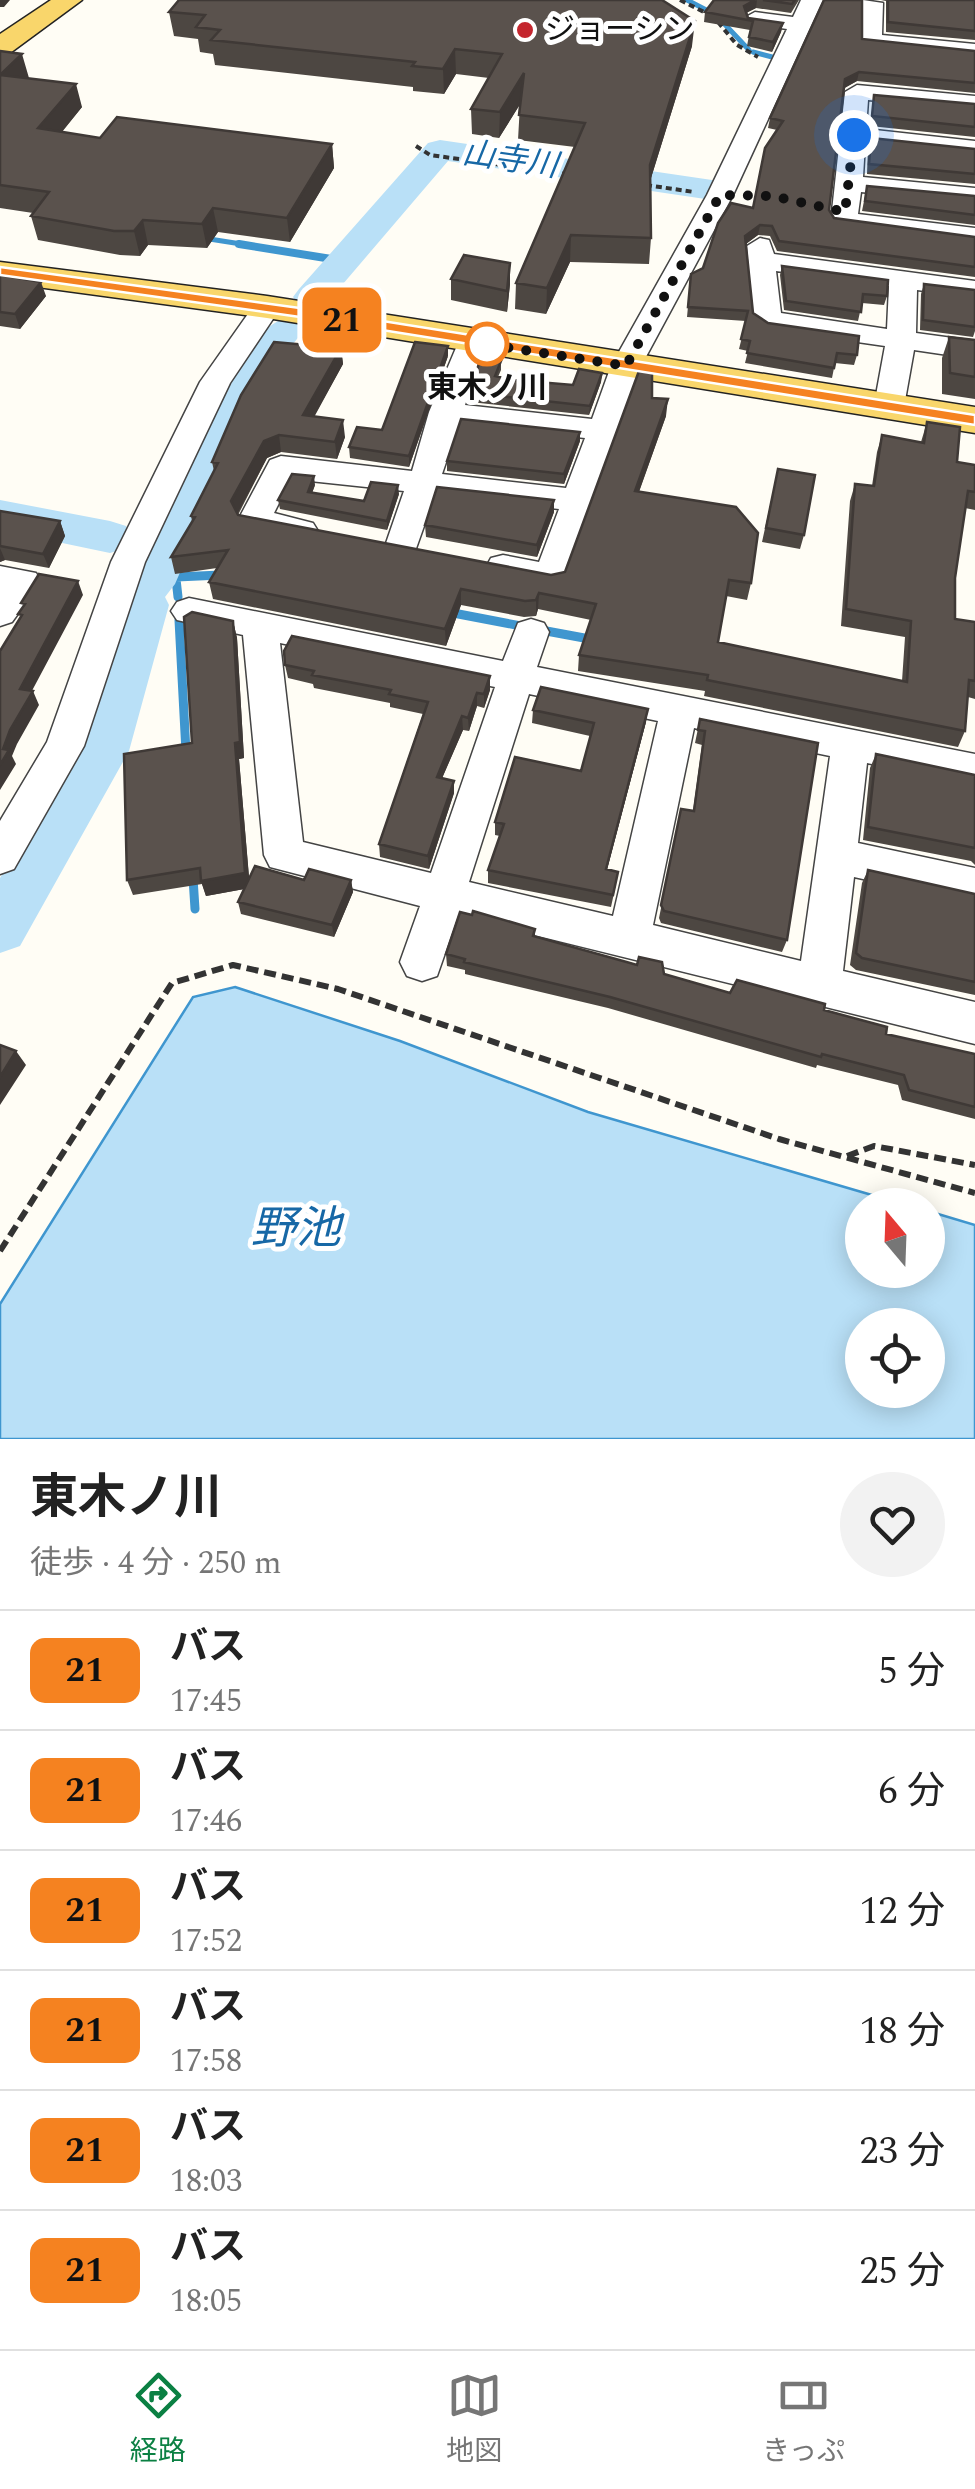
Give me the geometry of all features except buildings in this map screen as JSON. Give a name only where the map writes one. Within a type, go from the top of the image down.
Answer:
[{"type":"main road","points":[[0,32],[48,0]]},
{"type":"main road","points":[[0,47],[69,0]]},
{"type":"main road","points":[[0,272],[267,308],[975,420]]},
{"type":"street","points":[[476,562],[551,576],[626,366],[720,195],[812,0]]},
{"type":"street","points":[[872,3],[871,42],[875,44],[975,51]]},
{"type":"street","points":[[756,18],[800,24]]},
{"type":"street","points":[[975,103],[858,92],[844,220],[975,236]]},
{"type":"street","points":[[854,135],[975,148]]},
{"type":"street","points":[[850,184],[975,196]]},
{"type":"street","points":[[975,289],[761,254],[767,320],[975,350]]},
{"type":"street","points":[[890,406],[901,340],[904,279]]},
{"type":"street","points":[[0,857],[64,746],[128,562],[215,382],[267,308]]},
{"type":"street","points":[[401,549],[444,412],[471,342]]},
{"type":"street","points":[[444,412],[602,430]]},
{"type":"street","points":[[328,536],[254,520],[278,468],[579,500]]},
{"type":"street","points":[[365,543],[438,556]]},
{"type":"street","points":[[0,578],[24,582],[0,614]]},
{"type":"street","points":[[188,611],[975,770]]},
{"type":"street","points":[[260,626],[284,855],[444,897],[975,1023]]},
{"type":"street","points":[[422,962],[531,632]]},
{"type":"street","points":[[628,940],[680,712]]},
{"type":"street","points":[[819,986],[850,747]]},
{"type":"street","points":[[836,856],[975,886]]},
{"type":"path","points":[[680,0],[706,11],[748,53],[784,62]]},
{"type":"path","points":[[416,146],[430,155],[582,176]]},
{"type":"path","points":[[641,184],[720,195]]},
{"type":"path","points":[[0,1251],[172,983],[233,965],[338,988],[679,1105],[975,1193]]},
{"type":"path","points":[[844,1157],[874,1146],[975,1165]]},
{"type":"water","name":"野池","points":[[235,987],[400,1041],[588,1112],[848,1188],[845,1288],[945,1288],[945,1216],[975,1225],[975,1439],[0,1439],[0,1304],[193,997]]},
{"type":"waterway","points":[[687,0],[716,15],[749,50]]},
{"type":"waterway","points":[[753,52],[776,58]]},
{"type":"waterway","name":"山寺川","points":[[312,297],[440,150],[712,190]]},
{"type":"waterway","points":[[203,238],[254,246]]},
{"type":"waterway","points":[[239,244],[344,261]]},
{"type":"waterway","name":"山寺川","points":[[152,584],[246,377],[286,329]]},
{"type":"waterway","name":"山寺川","points":[[0,515],[110,537]]},
{"type":"waterway","points":[[154,578],[221,575]]},
{"type":"waterway","points":[[176,579],[178,597]]},
{"type":"waterway","points":[[45,853],[104,751],[146,605]]},
{"type":"waterway","points":[[448,612],[526,627]]},
{"type":"waterway","points":[[179,620],[186,752]]},
{"type":"waterway","points":[[541,630],[595,640]]},
{"type":"waterway","points":[[0,928],[34,871]]},
{"type":"waterway","points":[[193,878],[195,909]]},
{"type":"bus line","name":"21","points":[[0,272],[307,314],[975,420]]},
{"type":"place","name":"ジョーシン","points":[[525,30]]},
{"type":"place","name":"東木ノ川","points":[[487,344]]},
{"type":"route","points":[[487,344],[471,342],[626,366],[720,195],[772,196],[845,212],[854,135]]}]
